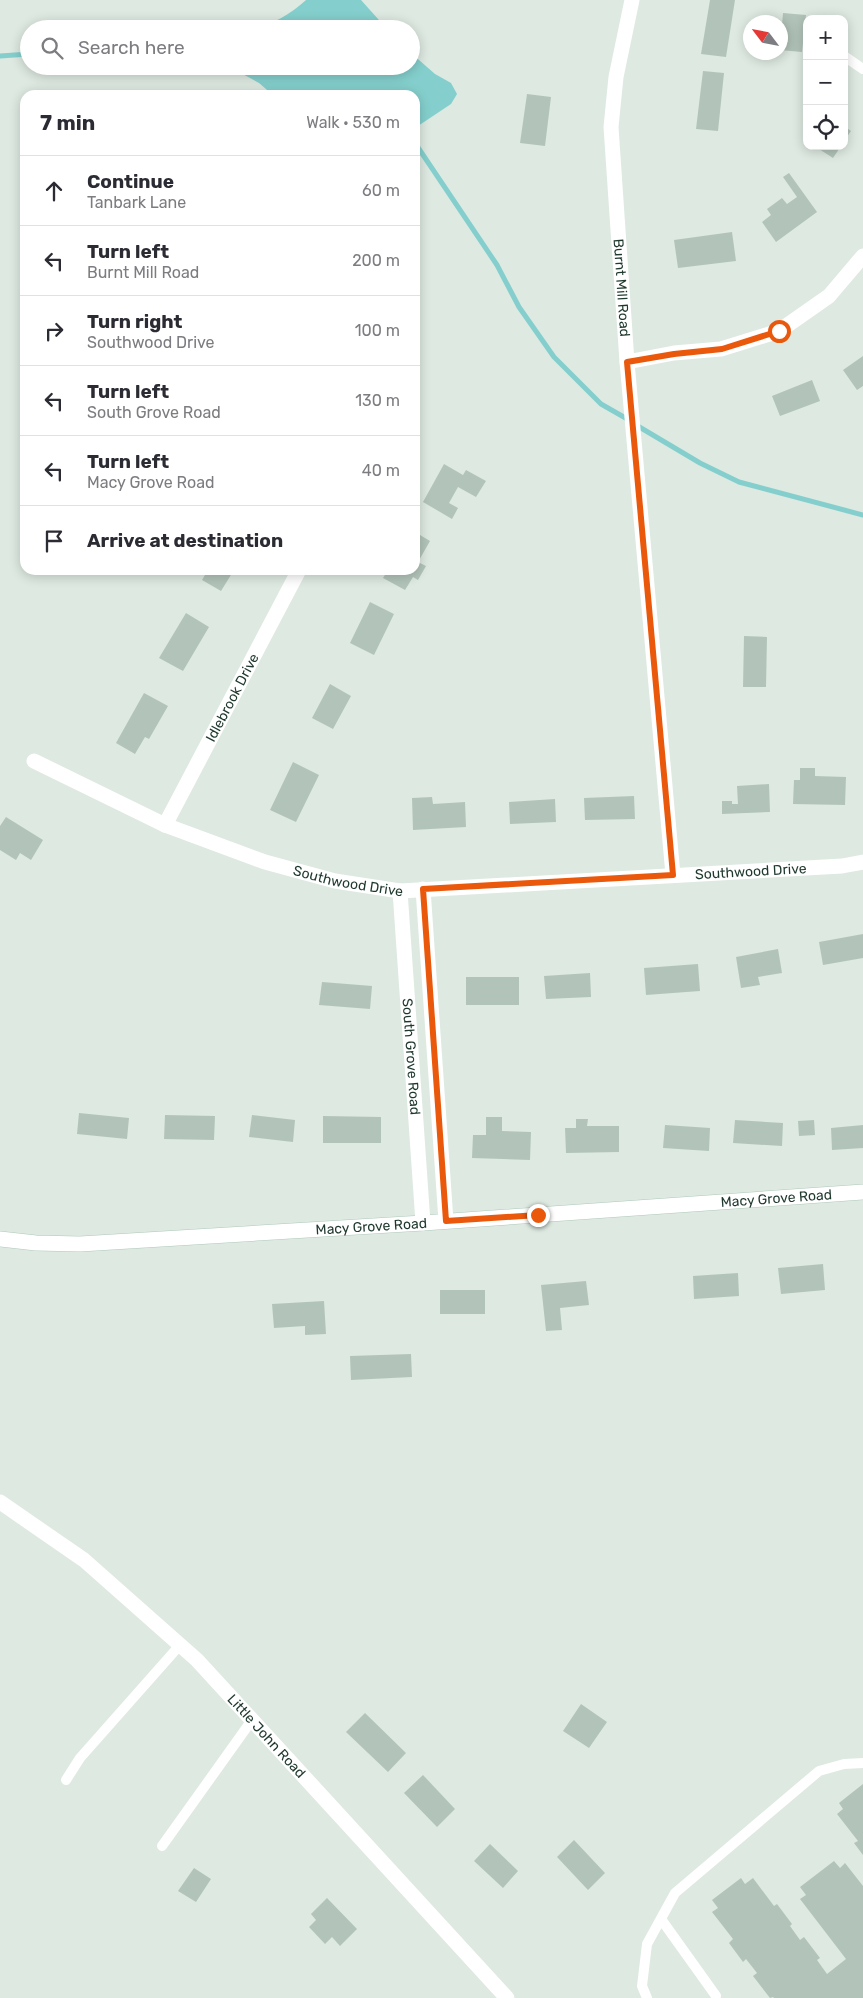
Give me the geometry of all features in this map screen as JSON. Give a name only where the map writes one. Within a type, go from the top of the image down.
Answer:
[{"type":"street","name":"Burnt Mill Road","points":[[632,0],[616,77],[611,127],[627,362],[673,875]]},
{"type":"street","points":[[627,362],[674,354],[722,349],[779,331],[829,296],[863,256]]},
{"type":"street","name":"Idlebrook Drive","points":[[165,825],[296,575]]},
{"type":"street","name":"Southwood Drive","points":[[34,761],[165,825],[265,862],[335,881],[400,891],[842,866],[863,862]]},
{"type":"street","name":"South Grove Road","points":[[423,889],[446,1221]]},
{"type":"street","name":"South Grove Road","points":[[400,891],[423,1223]]},
{"type":"street","name":"Macy Grove Road","points":[[0,1239],[36,1244],[80,1244],[423,1223],[863,1192]]},
{"type":"street","name":"Little John Road","points":[[0,1502],[84,1560],[197,1660],[507,1998]]},
{"type":"lane","points":[[848,59],[863,69]]},
{"type":"lane","points":[[66,1780],[80,1758],[180,1645]]},
{"type":"lane","points":[[162,1846],[252,1720]]},
{"type":"lane","points":[[647,1998],[642,1986],[647,1944],[675,1893],[819,1771],[844,1764],[863,1762]]},
{"type":"lane","points":[[661,1919],[716,1996]]},
{"type":"water","points":[[306,0],[361,0],[379,20],[276,20]]},
{"type":"water","points":[[420,61],[435,74],[451,83],[457,94],[451,104],[420,125],[420,90],[267,90],[244,75],[420,75]]},
{"type":"building","points":[[710,0],[735,0],[726,57],[701,54]]},
{"type":"building","points":[[783,13],[806,15],[803,15],[802,52],[788,51],[788,15],[783,15]]},
{"type":"building","points":[[703,71],[724,73],[718,131],[696,129]]},
{"type":"building","points":[[527,94],[551,97],[545,146],[520,143]]},
{"type":"building","points":[[821,150],[838,150],[833,158]]},
{"type":"building","points":[[789,173],[817,212],[776,242],[762,222],[771,215],[767,209],[782,198],[787,204],[797,197],[783,177]]},
{"type":"building","points":[[732,232],[736,261],[678,268],[674,240]]},
{"type":"building","points":[[863,356],[863,386],[857,390],[843,370]]},
{"type":"building","points":[[812,380],[820,401],[780,416],[772,396]]},
{"type":"building","points":[[444,464],[463,475],[466,470],[486,481],[476,497],[458,487],[449,503],[458,508],[452,519],[423,502]]},
{"type":"building","points":[[420,535],[430,541],[420,558]]},
{"type":"building","points":[[420,563],[426,566],[418,580],[413,577],[405,590],[383,578],[385,575],[420,575]]},
{"type":"building","points":[[205,575],[231,575],[221,591],[202,580]]},
{"type":"building","points":[[370,602],[394,614],[374,655],[350,643]]},
{"type":"building","points":[[186,613],[209,627],[183,671],[159,658]]},
{"type":"building","points":[[744,636],[767,637],[766,687],[743,687]]},
{"type":"building","points":[[330,684],[351,696],[333,729],[312,718]]},
{"type":"building","points":[[144,693],[168,706],[149,739],[145,737],[135,754],[116,743]]},
{"type":"building","points":[[293,762],[319,775],[296,822],[270,810]]},
{"type":"building","points":[[800,768],[815,768],[815,776],[846,777],[845,805],[793,804],[794,780],[800,780]]},
{"type":"building","points":[[769,784],[770,812],[722,814],[722,801],[732,801],[732,804],[738,804],[737,786]]},
{"type":"building","points":[[634,796],[635,819],[585,820],[584,798]]},
{"type":"building","points":[[432,797],[433,804],[465,802],[466,827],[413,830],[412,798]]},
{"type":"building","points":[[555,799],[556,822],[510,824],[509,802]]},
{"type":"building","points":[[6,817],[43,840],[31,860],[20,853],[16,860],[0,850],[0,826]]},
{"type":"building","points":[[863,934],[863,958],[823,965],[819,942]]},
{"type":"building","points":[[778,949],[782,973],[758,977],[760,985],[741,988],[736,957]]},
{"type":"building","points":[[698,964],[700,991],[646,995],[644,968]]},
{"type":"building","points":[[590,973],[591,997],[546,999],[544,976]]},
{"type":"building","points":[[466,977],[519,977],[519,1005],[466,1005]]},
{"type":"building","points":[[322,982],[372,986],[370,1009],[319,1005]]},
{"type":"building","points":[[79,1113],[129,1118],[127,1139],[77,1134]]},
{"type":"building","points":[[165,1115],[215,1116],[214,1140],[164,1139]]},
{"type":"building","points":[[252,1115],[295,1120],[293,1142],[249,1137]]},
{"type":"building","points":[[323,1116],[381,1117],[381,1143],[323,1143]]},
{"type":"building","points":[[486,1117],[502,1117],[502,1131],[531,1132],[530,1160],[472,1158],[473,1135],[486,1135]]},
{"type":"building","points":[[576,1119],[588,1119],[587,1126],[619,1126],[619,1152],[566,1153],[565,1128],[576,1128]]},
{"type":"building","points":[[735,1120],[783,1123],[782,1146],[733,1143]]},
{"type":"building","points":[[814,1120],[815,1135],[799,1136],[798,1121]]},
{"type":"building","points":[[665,1125],[710,1128],[709,1151],[663,1148]]},
{"type":"building","points":[[863,1125],[863,1148],[832,1150],[831,1128]]},
{"type":"building","points":[[823,1264],[825,1290],[781,1294],[778,1268]]},
{"type":"building","points":[[738,1273],[739,1296],[694,1299],[693,1276]]},
{"type":"building","points":[[586,1281],[589,1305],[560,1308],[562,1330],[546,1331],[541,1285]]},
{"type":"building","points":[[440,1290],[485,1290],[485,1314],[440,1314]]},
{"type":"building","points":[[324,1301],[326,1334],[305,1335],[305,1326],[274,1328],[272,1304]]},
{"type":"building","points":[[411,1354],[412,1377],[351,1380],[350,1356]]},
{"type":"building","points":[[581,1704],[607,1722],[589,1748],[563,1731]]},
{"type":"building","points":[[365,1713],[406,1753],[388,1772],[346,1732]]},
{"type":"building","points":[[423,1775],[455,1809],[437,1827],[404,1793]]},
{"type":"building","points":[[863,1784],[863,1855],[854,1843],[858,1841],[837,1814],[843,1809],[839,1803]]},
{"type":"building","points":[[574,1840],[605,1873],[588,1890],[557,1857]]},
{"type":"building","points":[[490,1844],[518,1871],[503,1888],[474,1861]]},
{"type":"building","points":[[834,1861],[840,1868],[845,1863],[863,1886],[863,1998],[770,1998],[753,1976],[757,1973],[746,1959],[743,1962],[729,1943],[733,1939],[712,1912],[718,1908],[712,1900],[741,1878],[745,1884],[753,1878],[774,1906],[777,1904],[792,1924],[790,1926],[800,1940],[804,1937],[820,1958],[817,1960],[827,1974],[846,1959],[800,1899],[806,1895],[800,1887]]},
{"type":"building","points":[[194,1868],[211,1879],[196,1902],[178,1891]]},
{"type":"building","points":[[327,1898],[357,1929],[340,1946],[332,1937],[325,1944],[309,1927],[316,1920],[311,1914]]},
{"type":"waterway","points":[[0,56],[20,55]]},
{"type":"waterway","points":[[420,150],[497,265],[519,307],[554,357],[601,404],[629,420]]},
{"type":"waterway","points":[[636,425],[700,463],[739,482],[863,515]]},
{"type":"route","points":[[538,1215],[446,1221],[423,889],[673,875],[627,362],[674,354],[722,349],[779,331]]}]
